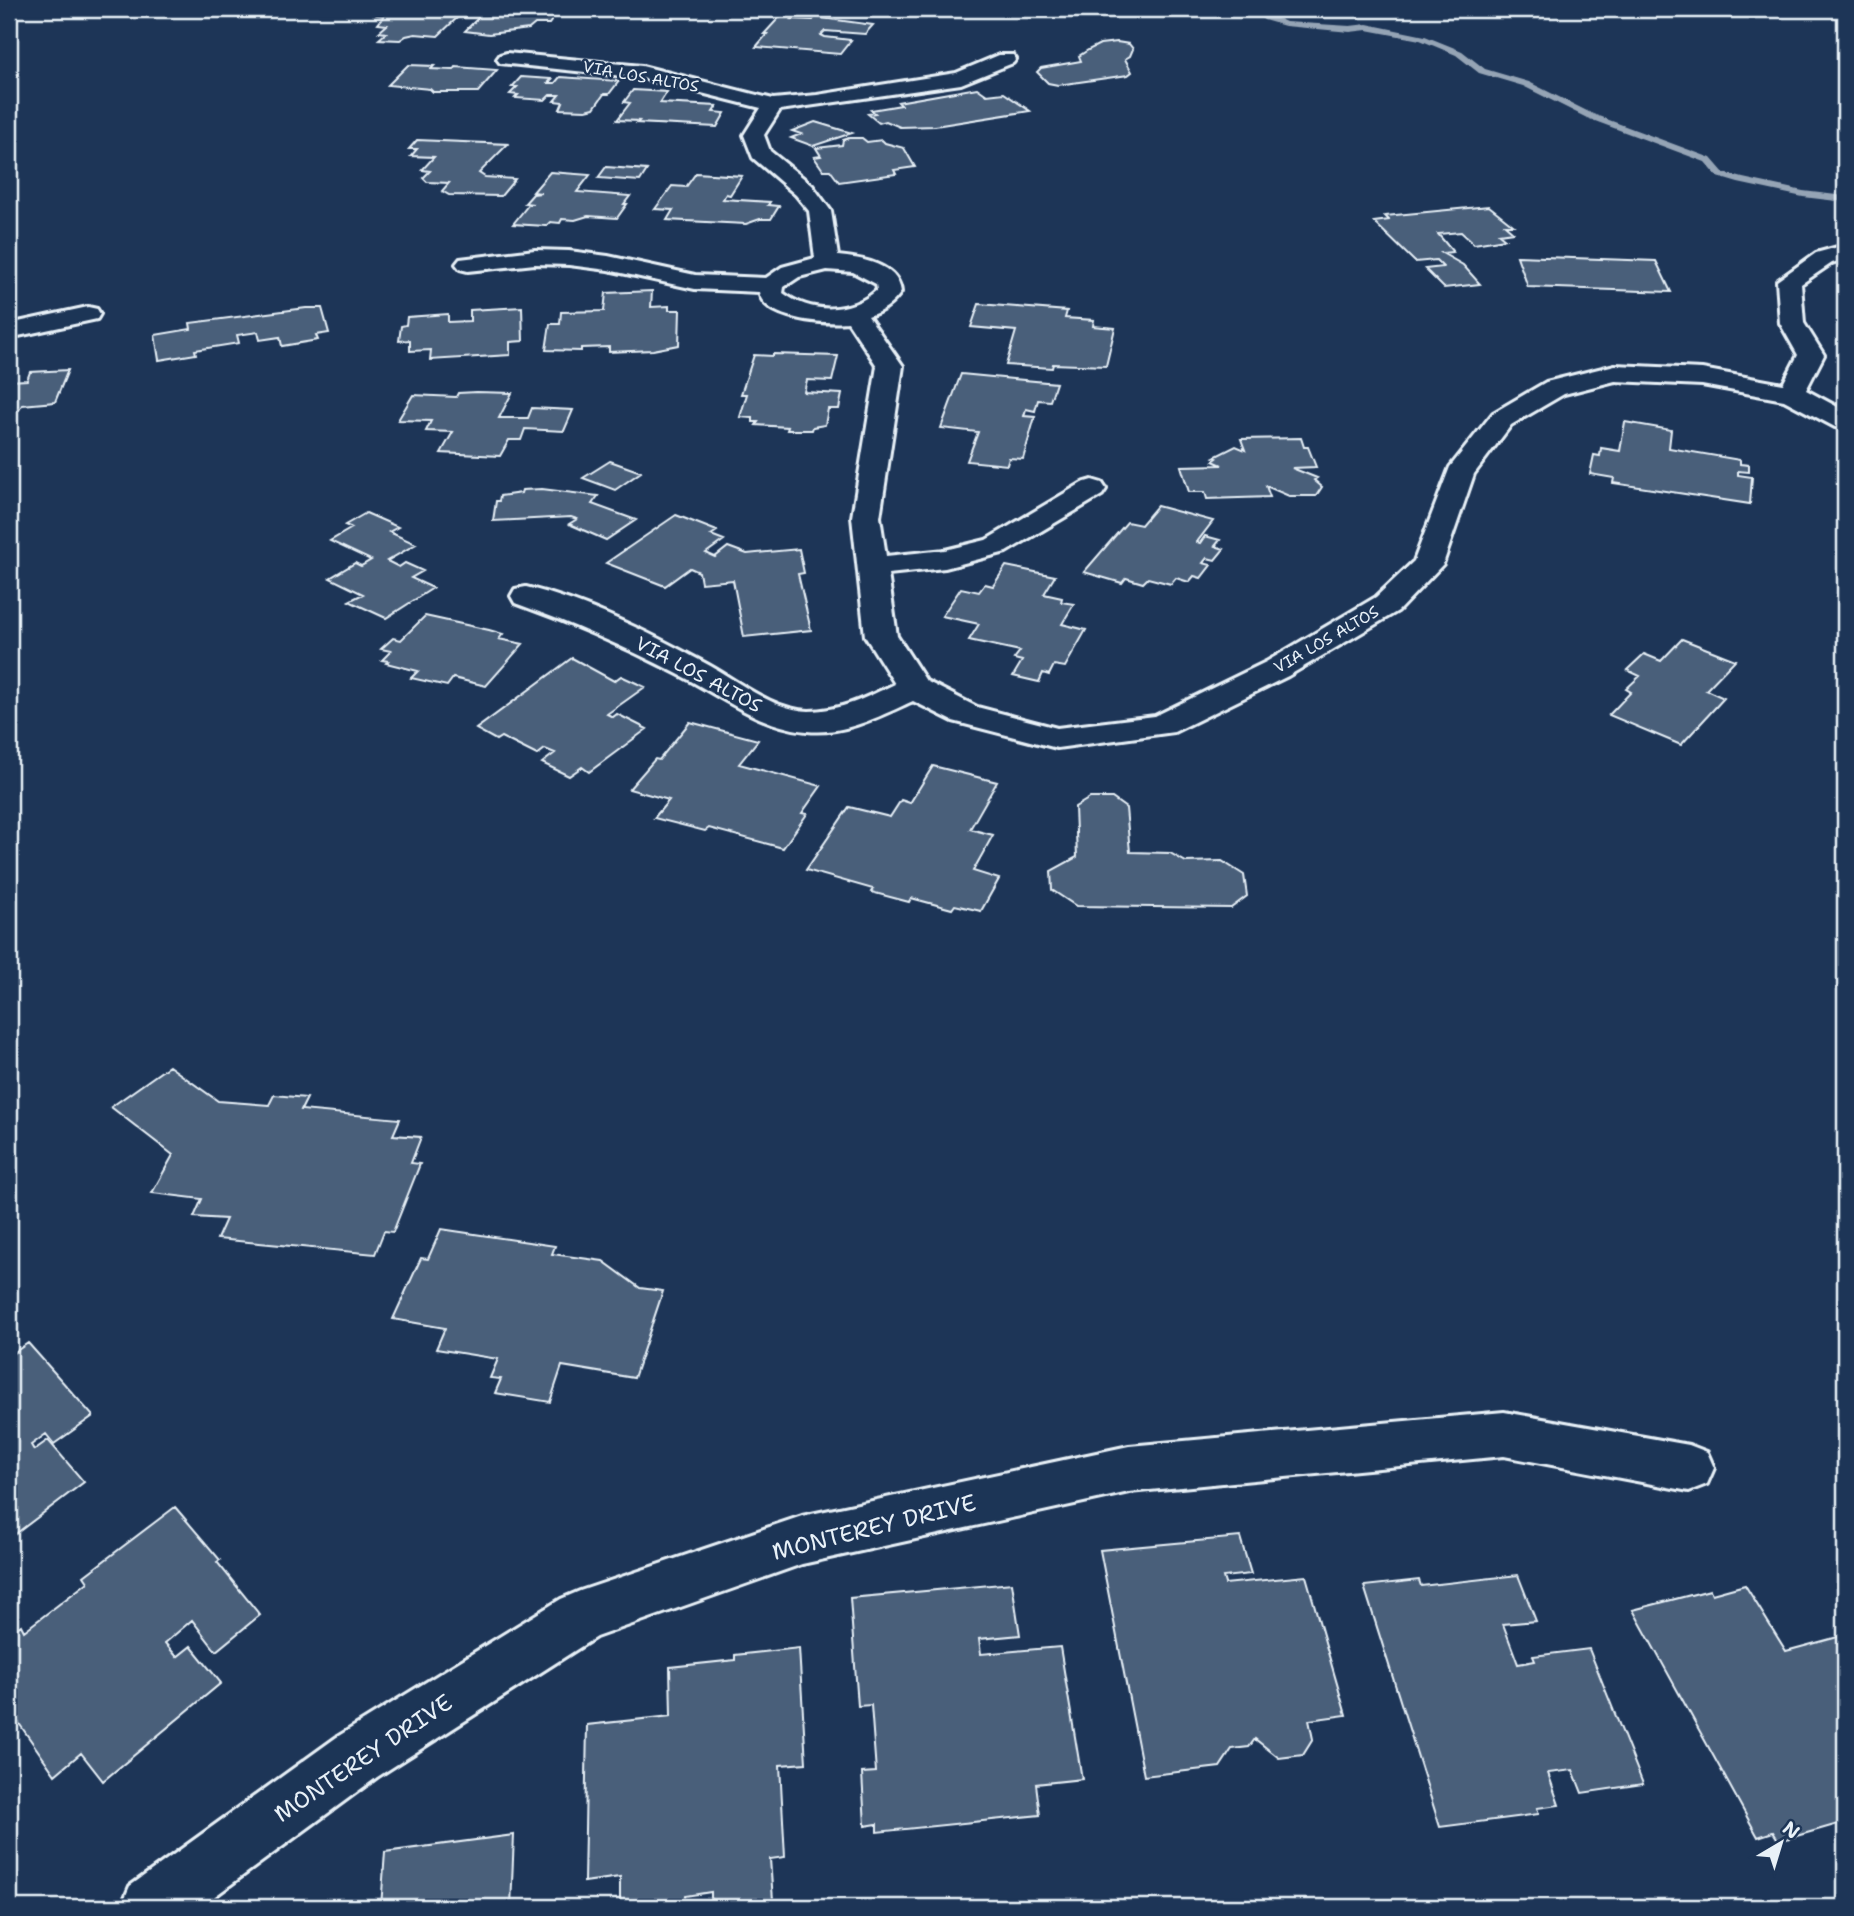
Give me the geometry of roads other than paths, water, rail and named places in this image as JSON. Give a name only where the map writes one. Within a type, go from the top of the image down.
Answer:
[{"type":"street","name":"VIA LOS ALTOS","points":[[507,59],[642,72],[691,82],[773,105],[817,101],[961,78],[1006,59]]},
{"type":"street","points":[[773,105],[754,135],[761,154],[804,190],[820,211],[827,263]]},
{"type":"street","points":[[1791,393],[1811,355],[1792,323],[1789,281],[1824,258],[1845,252]]},
{"type":"street","points":[[468,264],[536,257],[569,258],[608,263],[695,282],[772,285]]},
{"type":"street","points":[[827,263],[861,266],[878,273],[888,282],[889,292],[881,302],[854,313],[820,315],[797,312],[780,305],[771,295],[772,285],[780,275],[796,268],[827,263]]},
{"type":"street","points":[[854,313],[890,366],[866,517],[881,636],[914,688]]},
{"type":"street","points":[[9,331],[88,314]]},
{"type":"street","name":"VIA LOS ALTOS","points":[[526,596],[600,623],[691,668],[766,711],[808,721],[851,717],[914,688],[965,714],[1057,738],[1162,725],[1277,668],[1387,604],[1428,564],[1460,473],[1502,419],[1555,388],[1615,373],[1702,377],[1791,393],[1845,421]]},
{"type":"street","points":[[872,567],[945,559],[996,546],[1092,489]]},
{"type":"street","name":"MONTEREY DRIVE","points":[[151,1907],[356,1756],[580,1618],[802,1540],[1129,1469],[1504,1434],[1689,1468]]},
{"type":"waterway","points":[[1253,9],[1267,18],[1285,24],[1350,29],[1367,27],[1422,38],[1459,53],[1482,71],[1526,84],[1590,116],[1708,160],[1721,175],[1803,194],[1845,199]]}]
